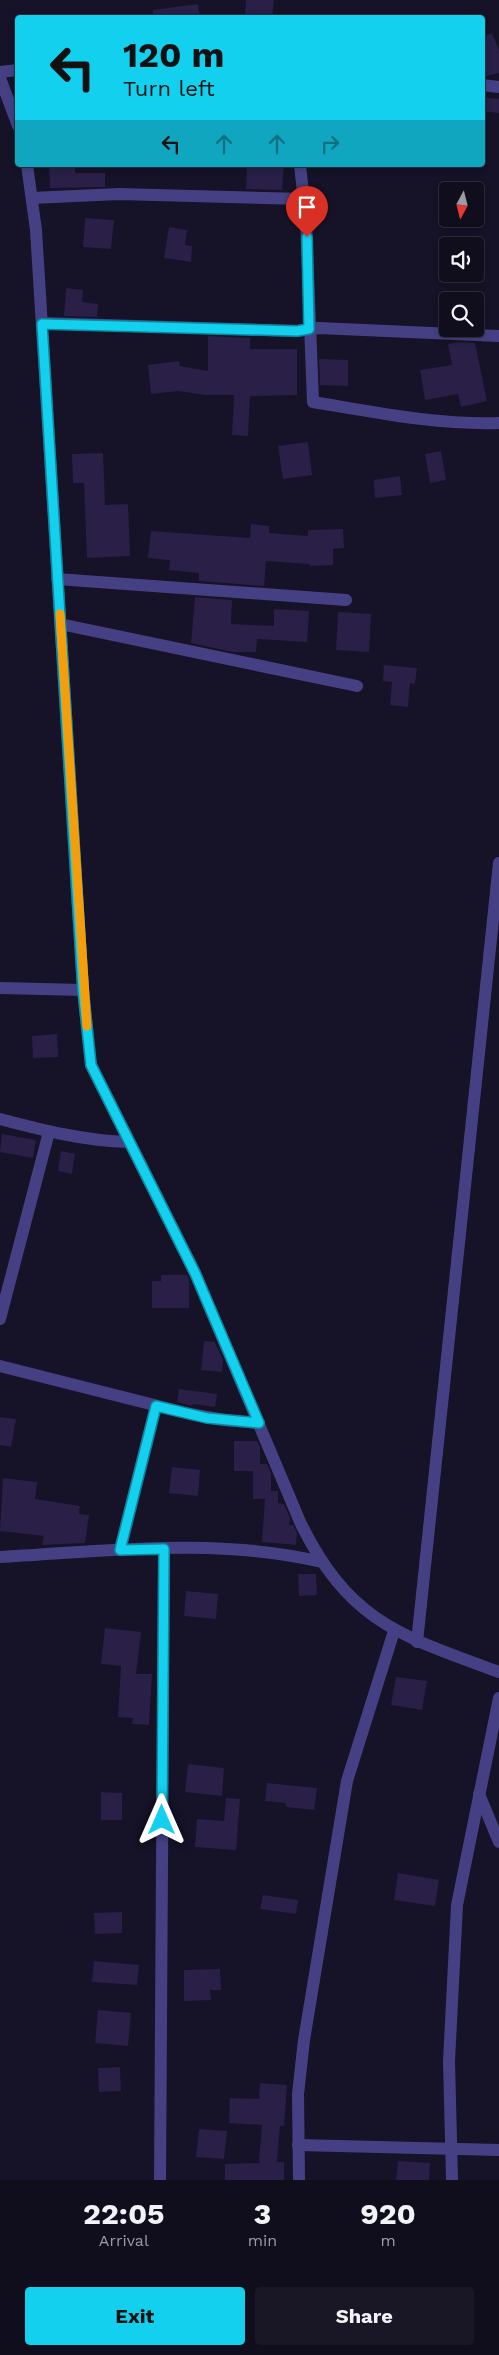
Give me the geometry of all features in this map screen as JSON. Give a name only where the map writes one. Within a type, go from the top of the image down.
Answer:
[{"type":"street","points":[[0,72],[15,70]]},
{"type":"street","points":[[0,78],[15,118]]},
{"type":"street","points":[[485,85],[499,87]]},
{"type":"street","points":[[27,167],[32,198],[42,324],[83,990],[91,1065],[195,1273],[301,1524],[322,1562],[350,1597],[364,1610],[394,1631],[417,1642],[499,1672]]},
{"type":"street","points":[[300,167],[304,199],[313,402],[414,418],[450,422],[499,423]]},
{"type":"street","points":[[32,198],[119,194],[304,199]]},
{"type":"street","points":[[42,324],[297,331],[309,329],[499,336]]},
{"type":"street","points":[[58,579],[346,600]]},
{"type":"street","points":[[60,624],[357,686]]},
{"type":"street","points":[[417,1642],[499,863]]},
{"type":"street","points":[[0,988],[83,990]]},
{"type":"street","points":[[0,1119],[48,1132],[113,1142],[128,1142]]},
{"type":"street","points":[[0,1319],[48,1132]]},
{"type":"street","points":[[0,1366],[207,1418],[259,1423]]},
{"type":"street","points":[[120,1550],[156,1406]]},
{"type":"street","points":[[0,1557],[120,1550],[204,1548],[259,1551],[322,1562]]},
{"type":"street","points":[[160,2180],[164,1549]]},
{"type":"street","points":[[299,2180],[298,2094],[304,2040],[346,1781],[394,1631]]},
{"type":"street","points":[[452,2180],[449,2061],[457,1905],[499,1698]]},
{"type":"street","points":[[480,1794],[499,1842]]},
{"type":"street","points":[[298,2145],[499,2150]]},
{"type":"building","points":[[246,0],[274,0],[272,15],[245,15]]},
{"type":"building","points":[[198,4],[200,15],[153,15],[153,10]]},
{"type":"building","points":[[492,33],[499,50],[499,73],[485,76],[485,36]]},
{"type":"building","points":[[485,97],[499,99],[499,113],[485,111]]},
{"type":"building","points":[[49,167],[75,167],[75,173],[105,173],[105,187],[50,188]]},
{"type":"building","points":[[247,167],[284,167],[282,190],[246,189]]},
{"type":"building","points":[[85,218],[114,220],[111,249],[83,247]]},
{"type":"building","points":[[169,227],[187,230],[185,245],[192,246],[191,262],[164,258]]},
{"type":"building","points":[[66,288],[83,290],[82,302],[98,304],[97,317],[64,316]]},
{"type":"building","points":[[208,336],[250,338],[250,349],[297,349],[297,395],[250,396],[248,436],[232,435],[234,395],[205,395],[178,391],[151,394],[148,365],[179,361],[180,366],[208,371]]},
{"type":"building","points":[[458,342],[475,343],[487,401],[461,407],[458,394],[425,400],[420,370],[452,365],[448,344]]},
{"type":"building","points":[[319,359],[348,360],[348,386],[320,385]]},
{"type":"building","points":[[308,442],[312,475],[283,479],[278,446]]},
{"type":"building","points":[[441,451],[446,480],[430,483],[425,454]]},
{"type":"building","points":[[103,453],[105,505],[128,504],[130,556],[87,558],[84,483],[73,483],[72,454]]},
{"type":"building","points":[[400,476],[402,495],[375,498],[374,480]]},
{"type":"building","points":[[251,524],[269,526],[269,533],[308,536],[308,530],[343,529],[344,548],[333,549],[333,565],[310,566],[309,564],[266,561],[264,586],[199,581],[199,573],[169,570],[170,560],[148,558],[151,531],[250,538]]},
{"type":"building","points":[[195,597],[232,600],[231,624],[274,626],[274,609],[309,611],[307,642],[257,639],[256,652],[232,652],[191,643]]},
{"type":"building","points":[[338,612],[371,614],[369,652],[336,650]]},
{"type":"building","points":[[384,665],[417,668],[415,684],[410,683],[408,707],[390,705],[392,682],[383,681]]},
{"type":"building","points":[[57,1034],[58,1057],[33,1058],[32,1036]]},
{"type":"building","points":[[2,1134],[36,1140],[33,1158],[0,1152]]},
{"type":"building","points":[[61,1151],[75,1154],[72,1174],[58,1171]]},
{"type":"building","points":[[161,1275],[187,1275],[189,1279],[189,1308],[152,1308],[152,1281],[161,1281]]},
{"type":"building","points":[[204,1341],[215,1342],[223,1360],[222,1372],[201,1370]]},
{"type":"building","points":[[179,1389],[217,1394],[215,1407],[193,1404],[192,1406],[177,1402]]},
{"type":"building","points":[[0,1417],[16,1419],[11,1447],[0,1445]]},
{"type":"building","points":[[234,1441],[257,1441],[260,1447],[260,1464],[267,1464],[271,1473],[271,1491],[278,1491],[278,1503],[284,1504],[290,1518],[289,1525],[293,1525],[297,1533],[296,1545],[262,1542],[265,1499],[253,1499],[253,1471],[234,1471]]},
{"type":"building","points":[[172,1467],[200,1470],[198,1496],[169,1493]]},
{"type":"building","points":[[3,1478],[37,1482],[35,1499],[80,1506],[79,1514],[89,1515],[85,1543],[42,1545],[44,1536],[0,1531]]},
{"type":"building","points":[[298,1574],[316,1574],[317,1595],[299,1596]]},
{"type":"building","points":[[186,1591],[218,1594],[216,1619],[184,1616]]},
{"type":"building","points":[[105,1628],[141,1632],[136,1674],[152,1674],[149,1725],[132,1724],[133,1718],[118,1717],[121,1666],[101,1664]]},
{"type":"building","points":[[396,1677],[427,1681],[422,1710],[391,1705]]},
{"type":"building","points":[[188,1764],[224,1768],[222,1796],[185,1792]]},
{"type":"building","points":[[267,1783],[317,1788],[314,1810],[286,1807],[286,1803],[265,1801]]},
{"type":"building","points":[[101,1792],[122,1793],[122,1820],[101,1820]]},
{"type":"building","points":[[226,1798],[240,1799],[236,1850],[195,1847],[197,1819],[224,1821]]},
{"type":"building","points":[[398,1873],[439,1880],[435,1906],[394,1900]]},
{"type":"building","points":[[263,1895],[298,1900],[296,1914],[260,1909]]},
{"type":"building","points":[[122,1912],[122,1933],[95,1934],[94,1913]]},
{"type":"building","points":[[94,1961],[139,1965],[137,1985],[92,1982]]},
{"type":"building","points":[[220,1969],[221,1990],[210,1990],[211,2000],[184,2001],[184,1970]]},
{"type":"building","points":[[98,2010],[131,2013],[128,2046],[95,2043]]},
{"type":"building","points":[[120,2067],[121,2091],[99,2092],[98,2068]]},
{"type":"building","points":[[260,2083],[287,2085],[284,2126],[280,2126],[277,2162],[284,2162],[284,2180],[225,2180],[225,2164],[259,2163],[262,2125],[229,2123],[230,2098],[259,2099]]},
{"type":"building","points":[[199,2129],[227,2131],[224,2159],[196,2157]]},
{"type":"building","points":[[398,2161],[430,2163],[429,2180],[396,2180]]},
{"type":"slow traffic","points":[[60,614],[83,990],[87,1026]]},
{"type":"route","points":[[162,1820],[164,1549],[120,1550],[156,1406],[207,1418],[259,1423],[195,1273],[91,1065],[83,990],[42,324],[297,331],[309,329],[307,237]]}]
